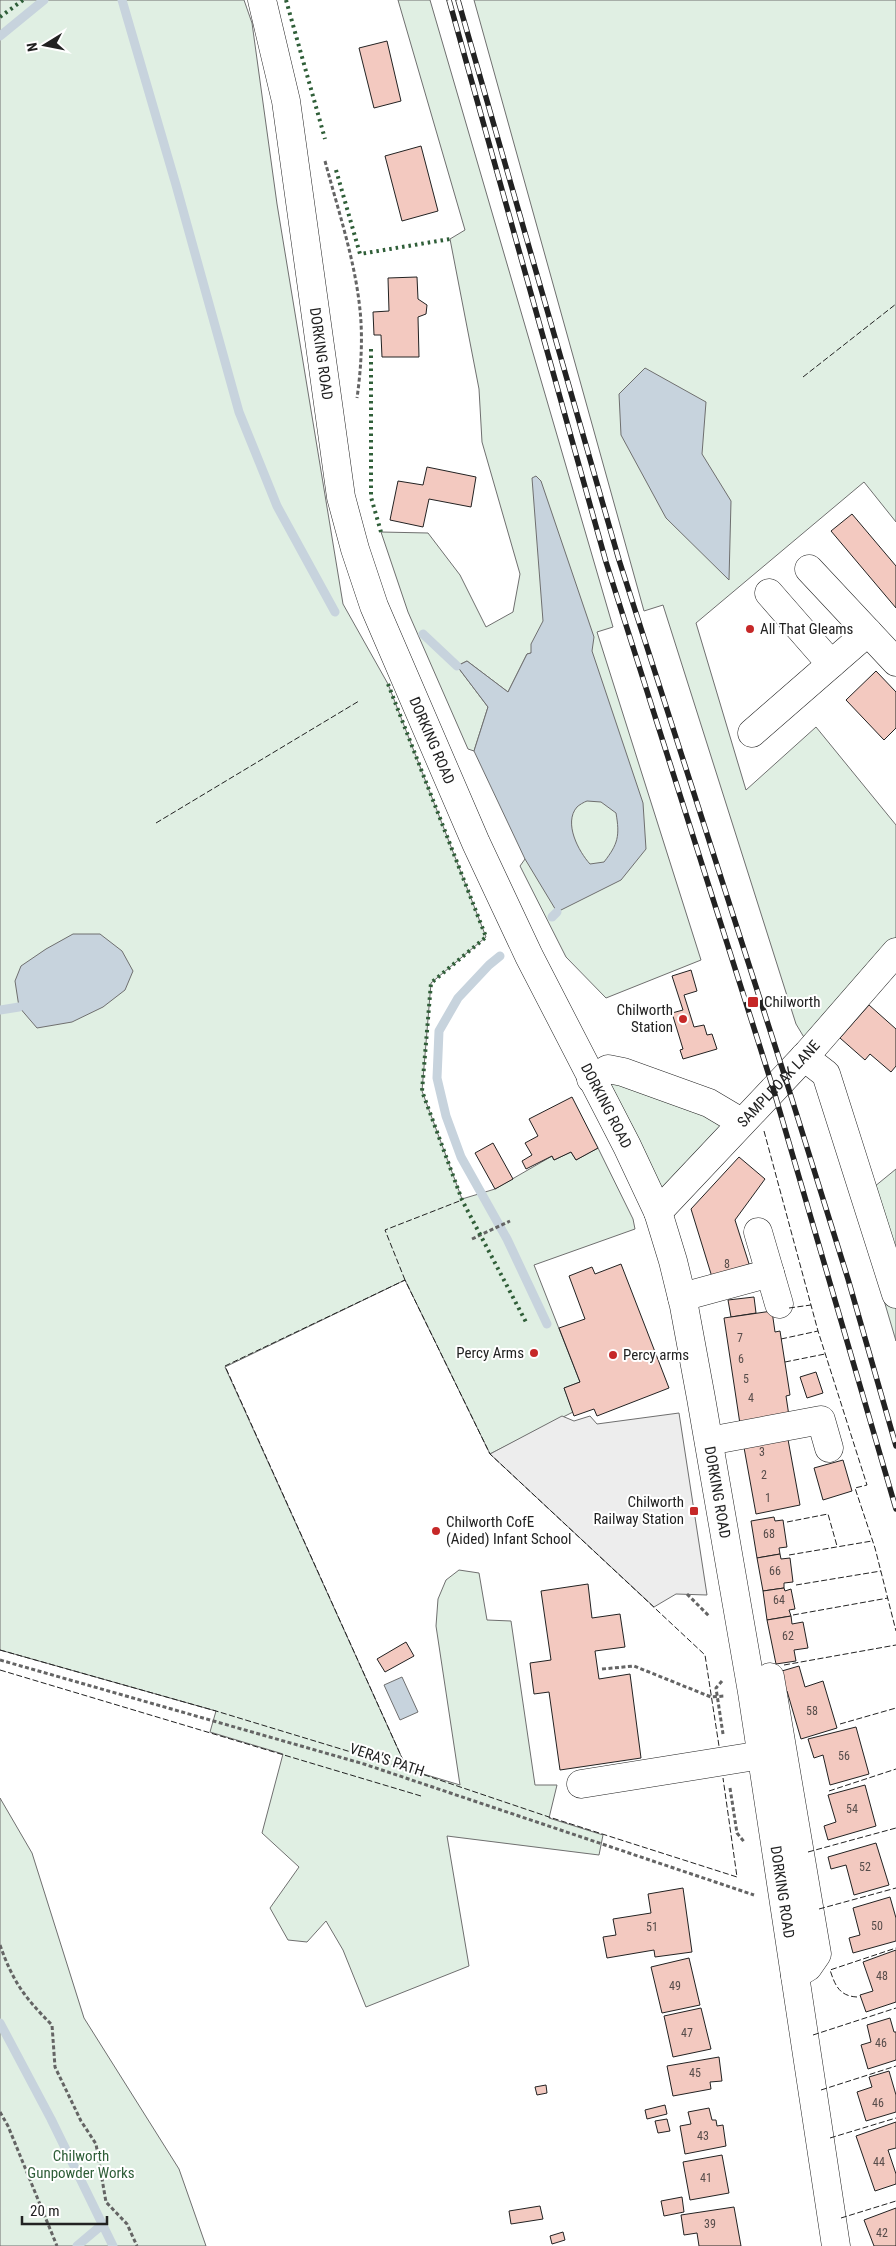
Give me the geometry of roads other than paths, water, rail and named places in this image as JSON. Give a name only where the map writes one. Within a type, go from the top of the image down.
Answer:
[{"type":"main road","name":"DORKING ROAD","points":[[262,0],[286,101],[341,497],[355,548],[374,606],[476,843],[528,956],[627,1146],[658,1212],[682,1296],[709,1442],[761,1684],[762,1755],[780,1803],[795,1975],[836,2246]]},
{"type":"main road","points":[[808,569],[896,662]]},
{"type":"main road","points":[[769,593],[831,664]]},
{"type":"main road","points":[[752,733],[868,632]]},
{"type":"main road","name":"SAMPLEOAK LANE","points":[[658,1212],[804,1057],[896,952]]},
{"type":"main road","points":[[804,1057],[826,1074],[896,1294]]},
{"type":"main road","points":[[591,1079],[608,1069],[623,1072],[709,1103],[741,1122]]},
{"type":"main road","points":[[758,1232],[779,1304]]},
{"type":"main road","points":[[682,1296],[770,1273]]},
{"type":"main road","points":[[709,1442],[818,1412],[829,1448]]},
{"type":"main road","points":[[761,1684],[780,1803]]},
{"type":"main road","points":[[581,1784],[762,1755]]},
{"type":"waterway","points":[[0,36],[44,0]]},
{"type":"waterway","points":[[122,0],[239,412],[277,506],[335,612]]},
{"type":"waterway","points":[[423,634],[457,666]]},
{"type":"waterway","points":[[552,917],[557,912]]},
{"type":"waterway","points":[[500,956],[458,998],[439,1031],[437,1078],[446,1116],[461,1157],[507,1239],[547,1324]]},
{"type":"waterway","points":[[0,1010],[19,1007]]},
{"type":"waterway","points":[[0,2023],[51,2119],[113,2246]]},
{"type":"waterway","points":[[77,2246],[103,2224]]},
{"type":"railway","points":[[449,0],[606,562],[773,1088],[896,1509]]},
{"type":"railway","points":[[458,0],[619,560],[785,1077],[848,1279],[896,1446]]},
{"type":"place","name":"All That Gleams","points":[[750,629]]},
{"type":"place","name":"Chilworth","points":[[753,1002]]},
{"type":"place","name":"Chilworth Station","points":[[683,1019]]},
{"type":"place","name":"Percy Arms","points":[[534,1353]]},
{"type":"place","name":"Percy arms","points":[[613,1355]]},
{"type":"place","name":"Chilworth Railway Station","points":[[694,1511]]},
{"type":"place","name":"Chilworth CofE (Aided) Infant School","points":[[436,1531]]},
{"type":"park label","name":"Chilworth Gunpowder Works","points":[[81,2164]]}]
